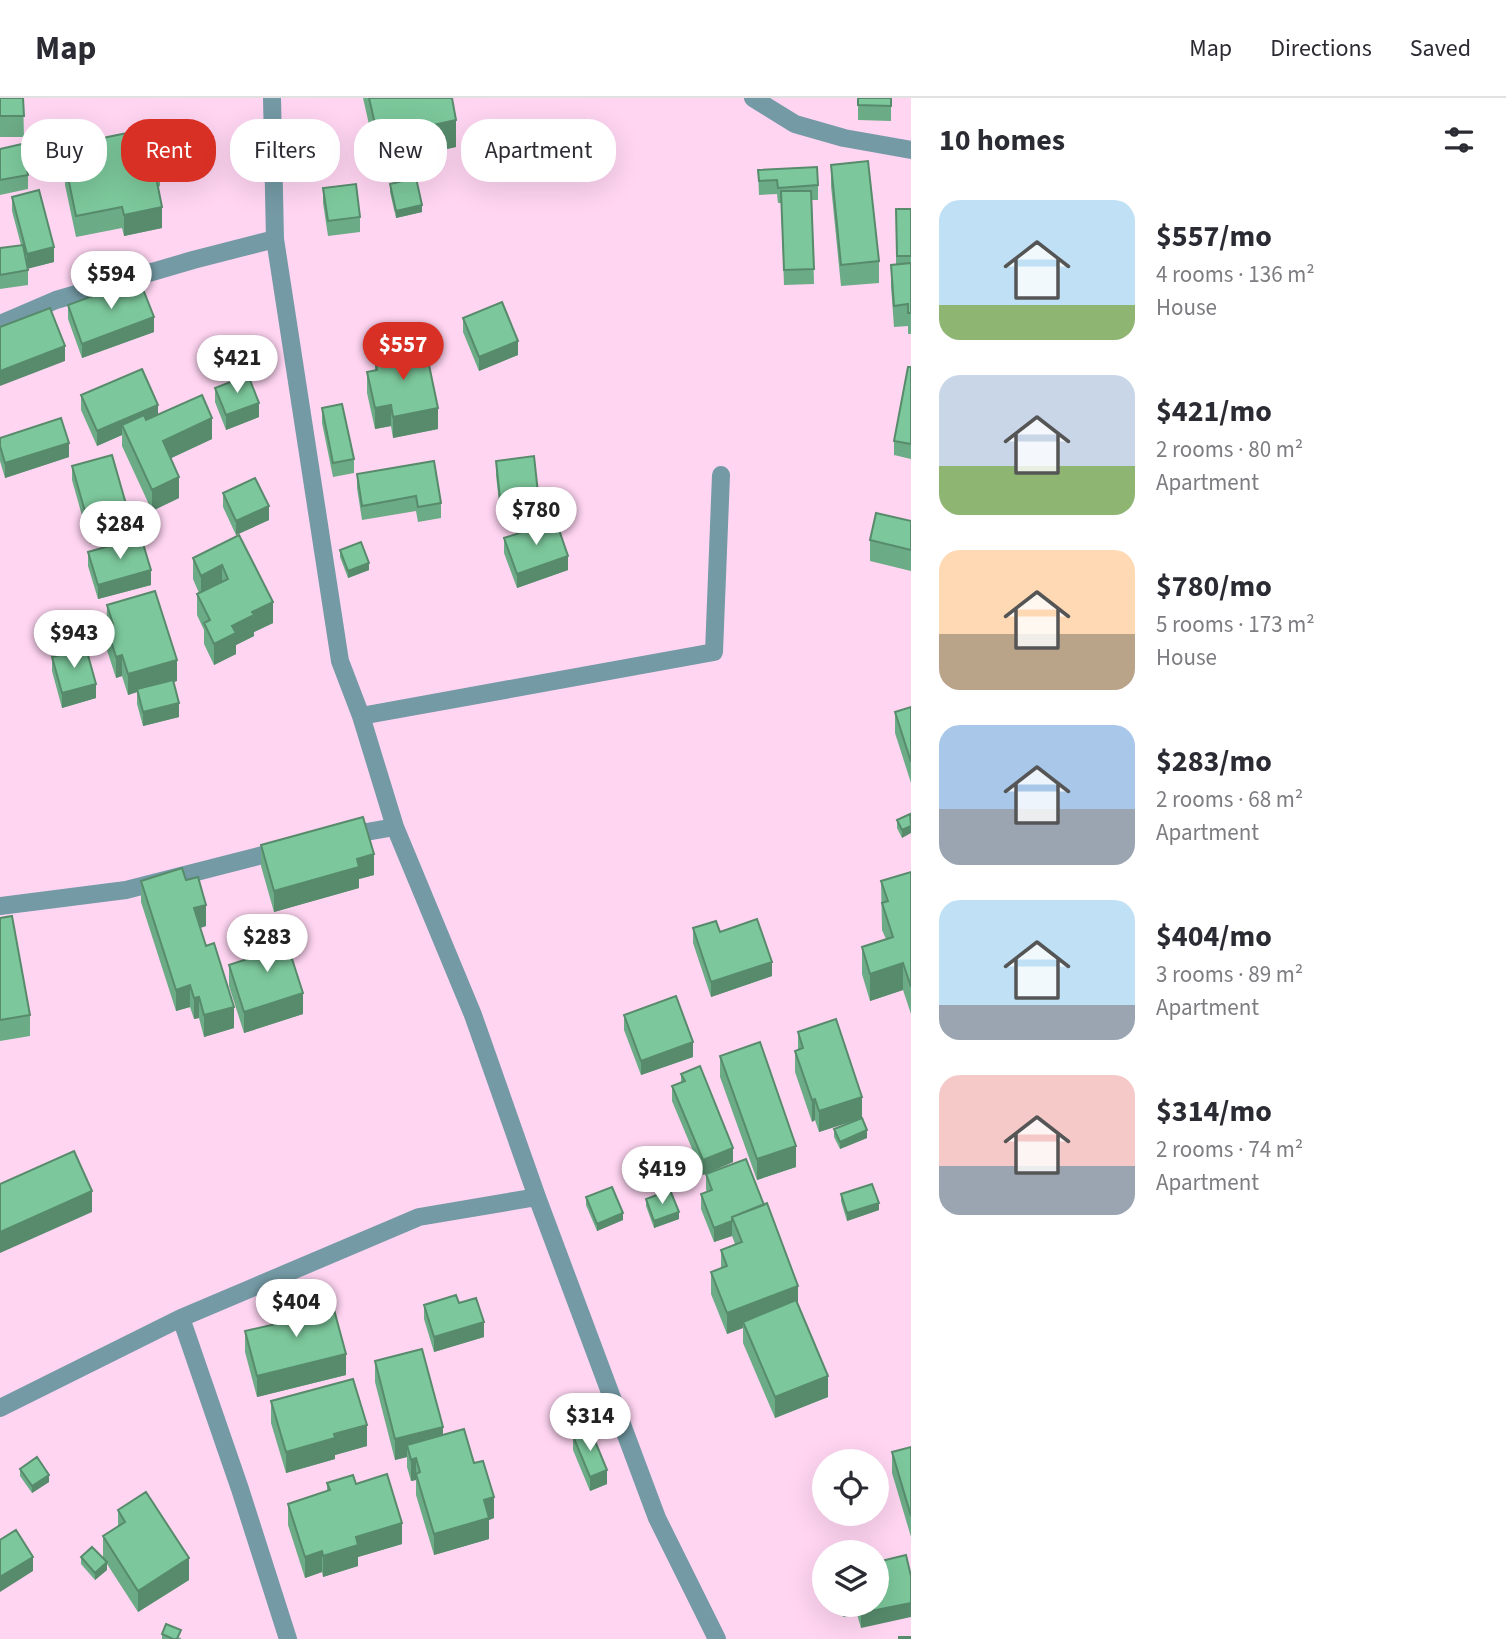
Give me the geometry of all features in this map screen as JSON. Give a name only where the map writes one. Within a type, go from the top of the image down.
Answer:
[{"type":"street","points":[[272,98],[275,239],[340,661],[395,827],[472,1015],[657,1518],[715,1639]]},
{"type":"street","points":[[753,98],[795,124],[844,138],[911,150]]},
{"type":"street","points":[[0,324],[57,300],[275,239]]},
{"type":"street","points":[[360,716],[715,652],[721,475]]},
{"type":"street","points":[[322,839],[395,827]]},
{"type":"street","points":[[0,906],[126,890],[296,846]]},
{"type":"street","points":[[0,1408],[181,1318],[419,1217],[537,1197]]},
{"type":"street","points":[[181,1318],[288,1639]]},
{"type":"building","points":[[0,98],[23,98],[24,116],[0,116]]},
{"type":"building","points":[[369,98],[452,98],[456,120],[447,122],[447,119],[374,119]]},
{"type":"building","points":[[858,98],[891,98],[891,106],[858,105]]},
{"type":"building","points":[[121,134],[121,182],[157,182],[162,207],[124,215],[122,207],[76,216],[69,182],[107,182],[107,137]]},
{"type":"building","points":[[21,144],[21,176],[0,180],[0,149]]},
{"type":"building","points":[[868,161],[879,261],[841,265],[831,165]]},
{"type":"building","points":[[817,167],[818,185],[778,188],[777,180],[759,181],[758,170]]},
{"type":"building","points":[[417,182],[422,205],[396,211],[390,184]]},
{"type":"building","points":[[356,184],[360,217],[328,221],[323,188]]},
{"type":"building","points":[[39,190],[54,247],[27,254],[12,197]]},
{"type":"building","points":[[781,191],[811,191],[814,269],[784,270]]},
{"type":"building","points":[[896,209],[911,209],[911,256],[897,256]]},
{"type":"building","points":[[23,245],[28,270],[0,275],[0,248]]},
{"type":"building","points":[[911,263],[911,313],[908,313],[908,304],[894,306],[891,265]]},
{"type":"building","points":[[139,279],[154,317],[82,344],[68,305]]},
{"type":"building","points":[[502,302],[518,341],[479,357],[463,318]]},
{"type":"building","points":[[50,308],[65,346],[0,371],[0,327]]},
{"type":"building","points":[[425,346],[438,408],[393,417],[391,405],[375,408],[367,372],[377,370],[375,356]]},
{"type":"building","points":[[908,367],[911,367],[911,444],[894,441]]},
{"type":"building","points":[[142,369],[158,405],[97,431],[81,395]]},
{"type":"building","points":[[248,375],[259,403],[226,415],[215,388]]},
{"type":"building","points":[[202,395],[212,418],[163,441],[179,477],[152,490],[122,425],[144,415],[146,420]]},
{"type":"building","points":[[342,404],[354,459],[333,463],[322,408]]},
{"type":"building","points":[[61,418],[69,443],[5,463],[0,438]]},
{"type":"building","points":[[112,455],[130,518],[90,529],[72,466]]},
{"type":"building","points":[[534,456],[538,493],[500,498],[496,461]]},
{"type":"building","points":[[434,461],[441,503],[418,507],[416,496],[362,506],[357,474]]},
{"type":"building","points":[[255,478],[269,506],[236,521],[223,493]]},
{"type":"building","points":[[876,513],[911,521],[911,550],[870,540]]},
{"type":"building","points":[[556,521],[568,556],[517,574],[504,538]]},
{"type":"building","points":[[239,535],[273,602],[232,626],[236,633],[214,644],[204,623],[210,620],[197,594],[228,579],[222,565],[201,576],[193,558]]},
{"type":"building","points":[[141,537],[151,570],[98,585],[88,552]]},
{"type":"building","points":[[361,542],[369,563],[348,571],[340,550]]},
{"type":"building","points":[[155,591],[177,660],[128,674],[122,655],[116,657],[106,625],[113,624],[107,605]]},
{"type":"building","points":[[86,648],[96,684],[62,693],[52,657]]},
{"type":"building","points":[[173,680],[179,703],[143,712],[137,689]]},
{"type":"building","points":[[911,707],[911,762],[895,712]]},
{"type":"building","points":[[910,814],[911,826],[902,830],[897,820]]},
{"type":"building","points":[[363,817],[374,854],[357,859],[359,867],[274,891],[261,845]]},
{"type":"building","points":[[182,868],[186,880],[198,877],[206,905],[194,908],[206,946],[214,943],[234,1007],[204,1015],[199,997],[194,998],[190,985],[176,990],[141,881]]},
{"type":"building","points":[[911,872],[911,987],[903,963],[870,974],[862,947],[893,937],[882,903],[888,901],[881,881]]},
{"type":"building","points":[[12,916],[30,1015],[0,1020],[0,918]]},
{"type":"building","points":[[757,919],[772,962],[711,982],[693,928],[716,921],[720,932]]},
{"type":"building","points":[[283,931],[303,993],[244,1012],[229,965],[260,955],[255,939]]},
{"type":"building","points":[[676,996],[693,1042],[641,1061],[624,1015]]},
{"type":"building","points":[[836,1019],[862,1097],[819,1111],[815,1099],[812,1100],[795,1051],[803,1048],[798,1032]]},
{"type":"building","points":[[760,1042],[796,1146],[757,1159],[720,1056]]},
{"type":"building","points":[[700,1066],[733,1148],[703,1160],[672,1086],[685,1081],[681,1074]]},
{"type":"building","points":[[862,1118],[867,1130],[840,1142],[834,1129]]},
{"type":"building","points":[[74,1151],[92,1191],[0,1232],[0,1184]]},
{"type":"building","points":[[746,1159],[764,1205],[732,1217],[732,1221],[714,1228],[701,1194],[712,1190],[706,1174]]},
{"type":"building","points":[[872,1184],[879,1203],[847,1213],[841,1194]]},
{"type":"building","points":[[612,1187],[623,1213],[597,1224],[586,1197]]},
{"type":"building","points":[[670,1190],[679,1212],[654,1221],[646,1199]]},
{"type":"building","points":[[767,1203],[798,1286],[727,1313],[711,1272],[727,1266],[721,1250],[742,1242],[732,1217]]},
{"type":"building","points":[[456,1295],[459,1303],[476,1298],[484,1322],[434,1337],[424,1305]]},
{"type":"building","points":[[312,1300],[314,1310],[333,1306],[346,1354],[257,1376],[245,1331],[276,1324],[274,1317],[288,1314],[286,1307]]},
{"type":"building","points":[[796,1300],[828,1376],[775,1397],[743,1322]]},
{"type":"building","points":[[422,1349],[443,1427],[395,1439],[375,1361]]},
{"type":"building","points":[[353,1379],[367,1425],[334,1434],[335,1438],[286,1452],[271,1401]]},
{"type":"building","points":[[464,1429],[474,1463],[483,1461],[494,1497],[484,1500],[489,1518],[434,1534],[416,1474],[420,1472],[416,1458],[411,1460],[407,1445]]},
{"type":"building","points":[[590,1429],[607,1470],[590,1477],[573,1436]]},
{"type":"building","points":[[911,1447],[911,1516],[892,1452]]},
{"type":"building","points":[[37,1457],[49,1475],[32,1486],[20,1469]]},
{"type":"building","points":[[387,1474],[402,1523],[356,1537],[358,1545],[323,1556],[322,1551],[305,1557],[288,1504],[330,1490],[327,1483],[353,1475],[356,1484]]},
{"type":"building","points":[[146,1492],[189,1558],[138,1591],[103,1536],[125,1522],[118,1510]]},
{"type":"building","points":[[16,1530],[33,1557],[0,1577],[0,1540]]},
{"type":"building","points":[[92,1547],[107,1562],[95,1573],[81,1557]]},
{"type":"building","points":[[906,1555],[911,1576],[911,1603],[889,1607],[889,1559]]},
{"type":"building","points":[[166,1624],[181,1630],[177,1639],[162,1634]]}]
